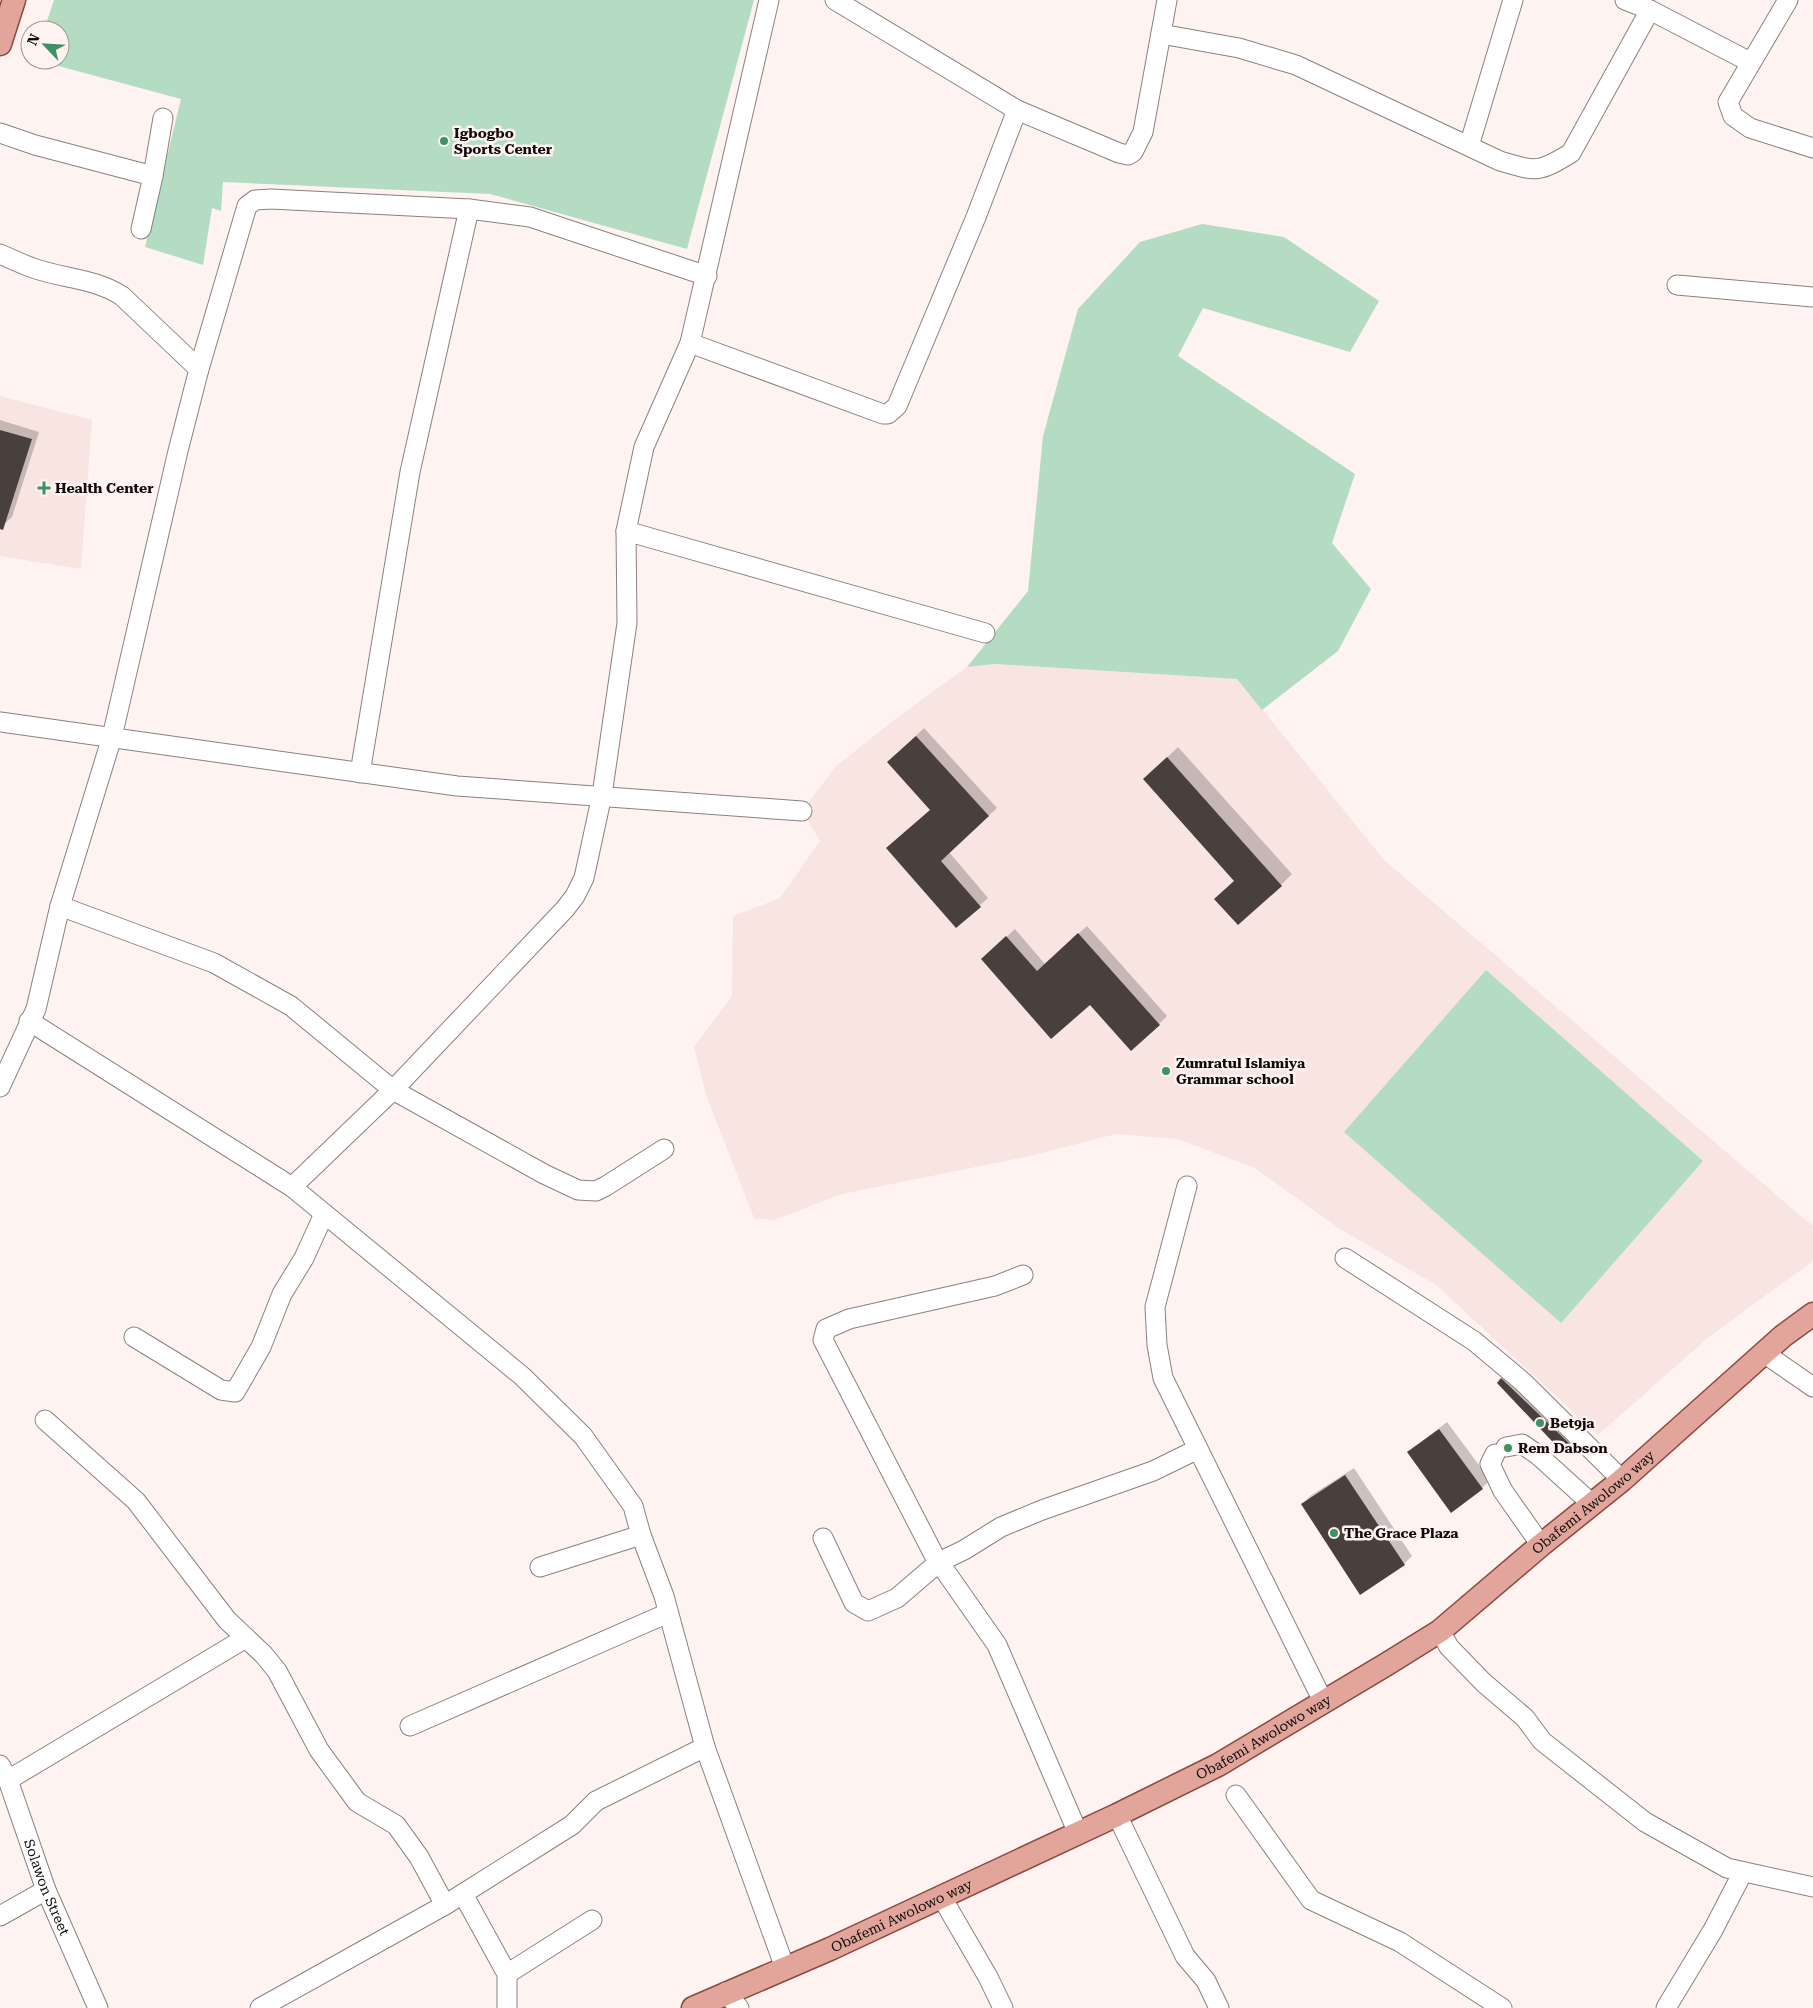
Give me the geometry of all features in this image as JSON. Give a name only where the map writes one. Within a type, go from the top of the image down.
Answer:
[{"type":"main road","points":[[0,44],[14,0]]},
{"type":"main road","name":"Obafemi Awolowo way","points":[[693,2008],[732,2000],[785,1968],[1078,1833],[1218,1765],[1440,1631],[1541,1545],[1622,1480],[1764,1353],[1813,1314]]},
{"type":"street","points":[[292,1187],[393,1090],[547,928],[575,896],[584,878],[602,795],[626,623],[626,531],[644,447],[690,343],[708,276],[770,0]]},
{"type":"street","points":[[835,0],[864,8],[1017,110],[1119,154],[1128,155],[1133,152],[1143,132],[1167,0]]},
{"type":"street","points":[[1469,146],[1514,0]]},
{"type":"street","points":[[1625,0],[1650,10],[1750,62]]},
{"type":"street","points":[[1788,0],[1728,102],[1733,116],[1750,128],[1813,148]]},
{"type":"street","points":[[1161,34],[1240,48],[1296,65],[1500,161],[1534,171],[1550,166],[1571,153],[1650,10]]},
{"type":"street","points":[[690,343],[883,414],[888,414],[897,406],[976,217],[1017,110]]},
{"type":"street","points":[[141,229],[163,118]]},
{"type":"street","points":[[0,133],[35,145],[153,176]]},
{"type":"street","points":[[0,1087],[36,1008],[60,906],[112,738],[176,460],[199,369],[247,206],[255,200],[469,209],[530,217],[708,276]]},
{"type":"street","points":[[360,773],[410,472],[469,209]]},
{"type":"street","points":[[0,254],[34,269],[90,280],[109,288],[122,296],[199,369]]},
{"type":"street","points":[[1677,285],[1813,297]]},
{"type":"street","points":[[626,531],[985,633]]},
{"type":"street","points":[[0,722],[457,786],[602,795],[802,811]]},
{"type":"street","points":[[60,906],[214,963],[291,1006],[393,1090],[544,1174],[578,1190],[596,1191],[664,1149]]},
{"type":"street","points":[[29,1021],[292,1187],[522,1376],[582,1436],[633,1506],[668,1613],[705,1746],[785,1968]]},
{"type":"street","points":[[1187,1186],[1155,1307],[1157,1345],[1162,1378],[1324,1701]]},
{"type":"street","points":[[134,1337],[221,1390],[235,1392],[261,1347],[282,1294],[304,1258],[324,1214]]},
{"type":"street","points":[[1346,1258],[1474,1341],[1523,1382],[1622,1480]]},
{"type":"street","points":[[1023,1275],[996,1286],[849,1319],[826,1329],[823,1334],[823,1340],[939,1562],[998,1645],[1078,1833]]},
{"type":"street","points":[[1764,1353],[1813,1386]]},
{"type":"street","points":[[45,1420],[136,1501],[227,1620],[244,1639],[264,1655],[277,1671],[319,1750],[357,1802],[396,1825],[419,1857],[445,1905]]},
{"type":"street","points":[[1541,1545],[1503,1491],[1490,1464],[1500,1451],[1522,1444],[1538,1455],[1592,1504]]},
{"type":"street","points":[[823,1538],[854,1603],[868,1611],[897,1598],[939,1562],[964,1550],[1001,1527],[1042,1510],[1153,1471],[1198,1449]]},
{"type":"street","points":[[540,1567],[641,1535]]},
{"type":"street","points":[[410,1726],[668,1613]]},
{"type":"street","points":[[1440,1631],[1448,1647],[1484,1683],[1525,1718],[1542,1741],[1645,1822],[1727,1868],[1813,1887]]},
{"type":"street","points":[[4,1772],[244,1639]]},
{"type":"street","points":[[260,2008],[463,1894],[572,1825],[596,1802],[705,1746]]},
{"type":"street","name":"Solawon Street","points":[[4,1772],[46,1890],[98,2008]]},
{"type":"street","points":[[1236,1795],[1311,1900],[1400,1942],[1502,2008]]},
{"type":"street","points":[[1116,1815],[1185,1956],[1206,1981],[1219,2008]]},
{"type":"street","points":[[1666,2008],[1708,1938],[1743,1872]]},
{"type":"street","points":[[0,1916],[46,1890]]},
{"type":"street","points":[[463,1894],[507,1974],[507,2008]]},
{"type":"street","points":[[941,1896],[988,1977],[1003,2008]]},
{"type":"street","points":[[507,1974],[592,1920]]},
{"type":"shaded area","name":"Health Center","points":[[0,396],[92,420],[81,569],[0,556]]},
{"type":"shaded area","name":"Zumratul Islamiya Grammar school","points":[[995,664],[1238,679],[1384,860],[1813,1226],[1813,1261],[1709,1337],[1598,1435],[1436,1285],[1340,1229],[1253,1167],[1177,1139],[1116,1134],[1030,1156],[842,1194],[774,1220],[754,1218],[706,1095],[694,1047],[732,996],[733,916],[780,898],[820,841],[802,811],[836,766],[898,717],[967,667]]},
{"type":"green space","name":"Igbogbo Sports Center","points":[[54,0],[754,0],[687,249],[490,194],[223,182],[221,211],[212,208],[203,265],[145,247],[181,99],[70,69],[70,20],[47,20]]},
{"type":"green space","points":[[1202,224],[1284,237],[1379,301],[1350,352],[1203,308],[1178,356],[1355,474],[1332,543],[1371,589],[1338,651],[1262,710],[1237,679],[995,664],[967,667],[1028,591],[1043,436],[1078,309],[1140,242]]},
{"type":"green space","points":[[1486,970],[1703,1161],[1561,1323],[1344,1132]]},
{"type":"building","points":[[0,430],[32,439],[3,530],[0,529]]},
{"type":"building","points":[[916,736],[989,816],[941,861],[981,907],[956,928],[886,848],[930,810],[887,762]]},
{"type":"building","points":[[1167,757],[1282,886],[1238,925],[1214,899],[1234,881],[1143,779]]},
{"type":"building","points":[[1078,933],[1160,1025],[1131,1051],[1090,1005],[1051,1039],[981,959],[1006,936],[1037,971]]},
{"type":"building","points":[[1501,1378],[1573,1447],[1565,1455],[1497,1383]]},
{"type":"building","points":[[1439,1429],[1483,1489],[1451,1513],[1407,1452]]},
{"type":"building","name":"The Grace Plaza","points":[[1345,1475],[1405,1565],[1360,1595],[1301,1504]]},
{"type":"place","name":"Igbogbo Sports Center","points":[[444,141]]},
{"type":"place","name":"Health Center","points":[[44,488]]},
{"type":"place","name":"Zumratul Islamiya Grammar school","points":[[1166,1071]]},
{"type":"place","name":"Bet9ja","points":[[1540,1423]]},
{"type":"place","name":"Rem Dabson","points":[[1508,1448]]},
{"type":"place","name":"The Grace Plaza","points":[[1334,1533]]}]
